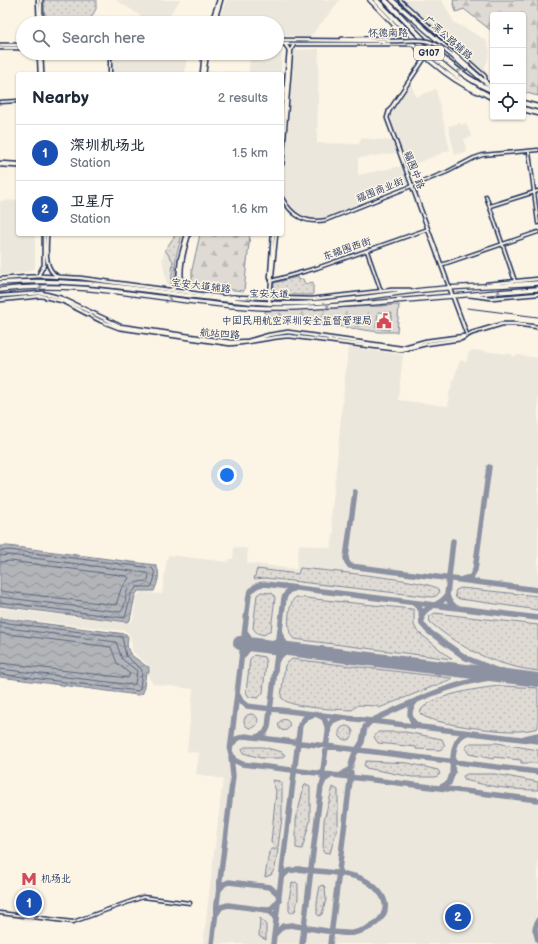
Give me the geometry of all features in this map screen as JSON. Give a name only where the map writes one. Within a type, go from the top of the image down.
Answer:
[{"type":"highway","name":"G107","points":[[376,0],[445,67],[466,83],[490,96]]},
{"type":"highway","name":"G107","points":[[385,0],[447,62],[470,79],[490,89]]},
{"type":"highway","points":[[526,104],[538,107]]},
{"type":"highway","points":[[526,110],[538,113]]},
{"type":"main road","points":[[40,0],[40,16]]},
{"type":"main road","points":[[214,16],[219,0]]},
{"type":"main road","points":[[214,16],[219,0]]},
{"type":"main road","points":[[370,0],[426,56],[459,83],[490,97]]},
{"type":"main road","name":"广深公路辅路","points":[[392,0],[490,87]]},
{"type":"main road","name":"怀德南路","points":[[390,39],[394,33],[392,22]]},
{"type":"main road","points":[[390,39],[399,39],[399,42],[396,44]]},
{"type":"main road","name":"怀德南路","points":[[284,40],[390,39],[430,41],[438,45],[481,79]]},
{"type":"main road","points":[[284,134],[290,50],[295,43]]},
{"type":"main road","points":[[284,44],[288,50],[284,103]]},
{"type":"main road","name":"怀德南路","points":[[284,44],[414,44]]},
{"type":"main road","points":[[0,45],[16,45]]},
{"type":"main road","points":[[0,48],[16,48]]},
{"type":"main road","name":"福围中路","points":[[426,56],[387,116],[467,335]]},
{"type":"main road","points":[[40,60],[41,72]]},
{"type":"main road","points":[[203,72],[204,60]]},
{"type":"main road","points":[[0,164],[16,165]]},
{"type":"main road","points":[[37,276],[42,271],[44,265],[45,236]]},
{"type":"main road","points":[[45,236],[48,264],[51,272],[59,277]]},
{"type":"main road","points":[[169,290],[177,286],[180,279],[188,236]]},
{"type":"main road","points":[[268,308],[275,236]]},
{"type":"main road","points":[[269,301],[275,236]]},
{"type":"main road","name":"宝安大道辅路","points":[[0,279],[37,276],[59,277],[269,301],[312,299],[381,291],[424,290]]},
{"type":"main road","points":[[180,279],[183,288],[191,293]]},
{"type":"main road","points":[[476,286],[538,279]]},
{"type":"main road","name":"宝安大道","points":[[0,283],[25,281],[70,282],[211,299],[312,303],[424,290],[538,283]]},
{"type":"main road","name":"宝安大道","points":[[0,290],[45,287],[72,288],[216,305],[268,308],[320,307],[538,289]]},
{"type":"main road","name":"航站四路","points":[[0,296],[42,294],[62,298],[120,326],[231,342],[248,341],[269,335],[288,332],[401,348],[426,341],[467,335]]},
{"type":"main road","points":[[464,295],[491,298],[538,294]]},
{"type":"main road","name":"航站四路","points":[[0,300],[41,296],[62,301],[101,321],[119,328],[230,344],[289,336],[401,350],[426,344],[453,341],[502,324],[538,327]]},
{"type":"main road","points":[[211,299],[234,297]]},
{"type":"street","points":[[400,0],[485,76],[485,83]]},
{"type":"street","points":[[110,60],[110,72]]},
{"type":"street","points":[[0,102],[16,101]]},
{"type":"street","name":"福围商业街","points":[[284,201],[291,212],[305,221],[315,222],[326,220],[447,172],[483,155],[538,150]]},
{"type":"street","points":[[529,152],[538,223]]},
{"type":"street","points":[[490,206],[538,191]]},
{"type":"street","points":[[486,196],[504,243],[515,281]]},
{"type":"street","name":"东福围西街","points":[[271,281],[317,268],[428,229]]},
{"type":"street","points":[[441,265],[538,232]]},
{"type":"street","points":[[366,251],[381,291]]},
{"type":"street","points":[[0,913],[73,922],[143,897],[190,903]]},
{"type":"shaded area","points":[[116,0],[180,0],[169,16],[141,16]]},
{"type":"shaded area","points":[[226,0],[340,0],[310,37],[284,35],[284,16],[220,16]]},
{"type":"shaded area","points":[[399,0],[442,0],[454,22],[486,40],[490,51],[485,68],[488,80]]},
{"type":"shaded area","points":[[319,49],[317,143],[359,144],[361,138],[393,141],[397,153],[358,158],[358,175],[402,166],[409,182],[363,200],[355,205],[356,208],[313,221],[298,216],[290,209],[284,197],[284,169],[294,50]]},
{"type":"shaded area","points":[[112,60],[186,60],[185,72],[112,72]]},
{"type":"shaded area","points":[[250,60],[282,60],[281,72],[249,72]]},
{"type":"shaded area","points":[[206,71],[249,72],[206,72]]},
{"type":"shaded area","points":[[411,84],[416,97],[436,89],[450,150],[407,167],[389,118],[392,110]]},
{"type":"shaded area","points":[[460,123],[461,125],[466,123],[472,137],[464,139],[467,152],[455,155],[448,126]]},
{"type":"shaded area","points":[[16,200],[16,236],[35,236],[35,268],[27,272],[0,275],[0,201]]},
{"type":"shaded area","points":[[165,250],[173,261],[171,286],[167,285],[162,259]]},
{"type":"shaded area","points":[[348,347],[403,355],[398,400],[448,406],[449,394],[460,360],[466,362],[469,352],[473,350],[511,354],[514,357],[517,355],[538,358],[538,944],[203,944],[223,779],[196,774],[199,753],[187,751],[193,689],[153,684],[149,678],[151,668],[133,652],[130,636],[126,631],[0,617],[0,608],[129,623],[133,620],[136,597],[139,594],[142,592],[162,594],[167,558],[169,555],[229,562],[229,559],[233,559],[234,547],[248,549],[247,563],[296,569],[299,544],[331,548],[334,531],[331,519]]},
{"type":"green space","points":[[44,0],[96,0],[96,9],[92,16],[45,16]]},
{"type":"green space","points":[[453,0],[538,0],[538,96],[526,93],[526,12],[490,12],[490,30],[464,9],[456,12]]},
{"type":"green space","points":[[175,236],[182,236],[176,257],[174,287],[171,286],[173,261],[165,250]]},
{"type":"green space","points":[[200,236],[250,236],[244,291],[192,286],[192,270]]},
{"type":"green space","points":[[297,277],[298,280],[303,279],[305,284],[313,282],[313,295],[276,295],[274,292],[274,283]]},
{"type":"green space","points":[[399,305],[397,332],[379,332],[265,316],[265,311]],"holes":[[[378,312],[392,313],[389,330],[376,328]]]},
{"type":"green space","points":[[300,568],[415,582],[438,589],[439,593],[432,597],[265,578],[254,579],[257,569],[298,574]]},
{"type":"green space","points":[[461,588],[538,596],[538,610],[456,598],[456,590]]},
{"type":"green space","points":[[261,592],[272,593],[275,597],[271,630],[264,635],[257,633],[253,628],[257,595]]},
{"type":"green space","points":[[296,597],[412,609],[414,610],[414,625],[417,631],[452,659],[294,639],[289,630],[289,610],[293,600]]},
{"type":"green space","points":[[435,613],[538,625],[538,671],[523,669],[494,661],[467,648],[442,632],[430,622],[429,617]]},
{"type":"green space","points":[[254,655],[264,657],[266,661],[263,693],[258,698],[249,697],[246,692],[250,659]]},
{"type":"green space","points":[[292,659],[452,679],[379,708],[376,706],[358,705],[352,710],[314,708],[293,704],[285,701],[281,697],[285,665]]},
{"type":"green space","points":[[504,686],[538,688],[538,728],[517,731],[481,729],[436,721],[425,717],[420,713],[424,707],[444,697],[471,690]]},
{"type":"green space","points":[[251,714],[256,716],[258,721],[256,726],[251,728],[246,726],[244,721],[246,716]]},
{"type":"green space","points":[[282,720],[286,720],[288,721],[288,729],[282,730],[279,727],[279,723]]},
{"type":"green space","points":[[346,726],[351,728],[353,733],[351,738],[346,740],[341,738],[339,733],[341,728]]},
{"type":"green space","points":[[378,732],[406,732],[442,739],[445,746],[440,750],[416,749],[416,747],[378,743],[374,737]]},
{"type":"green space","points":[[470,743],[497,743],[538,750],[538,763],[521,763],[521,760],[494,757],[493,759],[469,754],[465,748]]},
{"type":"green space","points":[[245,747],[263,747],[282,752],[285,755],[281,758],[261,758],[243,753],[242,749]]},
{"type":"green space","points":[[366,761],[408,763],[438,770],[440,774],[436,777],[412,777],[366,768],[364,765]]},
{"type":"green space","points":[[467,774],[495,774],[538,782],[538,790],[511,789],[483,785],[465,780],[463,776]]},
{"type":"green space","points":[[272,780],[282,783],[282,817],[278,847],[273,845],[271,842],[276,791]]},
{"type":"green space","points":[[306,784],[310,786],[310,821],[302,849],[296,848],[296,820],[304,786]]},
{"type":"green space","points":[[333,787],[338,790],[338,825],[330,853],[323,852],[324,820]]},
{"type":"green space","points":[[272,849],[278,849],[275,868],[271,875],[265,877],[269,852]]},
{"type":"green space","points":[[296,882],[298,884],[298,899],[295,911],[291,913],[289,911],[289,899],[292,883]]},
{"type":"green space","points":[[323,885],[325,887],[326,900],[322,914],[319,916],[317,914],[317,902],[320,886]]},
{"type":"green space","points":[[260,918],[266,925],[266,940],[259,936]]},
{"type":"water","points":[[0,546],[155,565],[159,574],[154,591],[138,591],[135,596],[130,620],[127,622],[0,606]]},
{"type":"water","points":[[0,618],[126,634],[128,637],[128,650],[130,653],[144,665],[149,667],[149,673],[146,673],[143,693],[138,695],[0,677]]},
{"type":"taxiway","points":[[463,579],[471,577],[475,570],[489,467]]},
{"type":"taxiway","points":[[355,492],[346,558],[350,566],[538,590]]},
{"type":"taxiway","points":[[453,541],[447,595],[449,601],[455,607]]},
{"type":"taxiway","points":[[538,618],[265,584],[257,585],[253,588],[249,595],[230,751],[234,760],[242,764],[538,800]]},
{"type":"taxiway","points":[[257,737],[265,733],[268,727],[284,598],[288,591],[295,588]]},
{"type":"taxiway","points":[[422,616],[427,609],[441,602],[447,595]]},
{"type":"taxiway","points":[[414,603],[421,610],[422,624],[428,631],[466,658],[508,675]]},
{"type":"taxiway","points":[[245,631],[250,640],[259,645]]},
{"type":"taxiway","points":[[280,634],[286,645],[294,649]]},
{"type":"taxiway","points":[[242,657],[249,648],[261,646]]},
{"type":"taxiway","points":[[277,660],[284,652],[296,650]]},
{"type":"taxiway","points":[[341,775],[350,769],[354,755],[362,742],[365,727],[371,721],[405,705],[457,685],[493,677],[512,676]]},
{"type":"taxiway","points":[[237,693],[241,701],[247,706],[538,741]]},
{"type":"taxiway","points":[[415,702],[412,705],[410,716],[411,719],[419,726]]},
{"type":"taxiway","points":[[273,944],[300,725],[306,717],[316,714],[324,718],[328,729]]},
{"type":"taxiway","points":[[322,777],[329,726],[332,721],[339,718]]},
{"type":"taxiway","points":[[452,775],[455,745],[458,740],[467,733]]},
{"type":"taxiway","points":[[525,738],[538,735]]},
{"type":"taxiway","points":[[231,746],[236,739],[245,736],[538,772]]},
{"type":"taxiway","points":[[212,944],[233,776],[231,756]]},
{"type":"taxiway","points":[[441,787],[449,783],[453,772]]},
{"type":"taxiway","points":[[330,944],[351,773]]},
{"type":"taxiway","points":[[321,787],[324,780],[332,775]]},
{"type":"taxiway","points":[[302,944],[321,786]]},
{"type":"taxiway","points":[[290,925],[331,932],[353,933],[371,927],[380,919],[385,909],[385,903],[382,895],[364,879],[347,874],[297,869]]},
{"type":"taxiway","points":[[282,877],[288,871],[300,869]]},
{"type":"taxiway","points":[[219,890],[224,884],[229,882],[270,887],[278,894],[279,900],[272,908],[265,910]]},
{"type":"taxiway","points":[[217,913],[221,907],[228,905],[267,910],[273,914],[276,920]]},
{"type":"taxiway","points":[[538,920],[535,929],[538,940]]},
{"type":"taxiway","points":[[275,934],[283,926],[293,925]]},
{"type":"runway","points":[[240,643],[538,680]]},
{"type":"railway","points":[[467,308],[538,317]]},
{"type":"place","name":"中国民用航空深圳安全监督管理局","points":[[384,321]]},
{"type":"place","name":"机场北","points":[[29,879]]},
{"type":"place","name":"深圳机场北","points":[[29,903]]},
{"type":"place","name":"卫星厅","points":[[458,917]]}]
